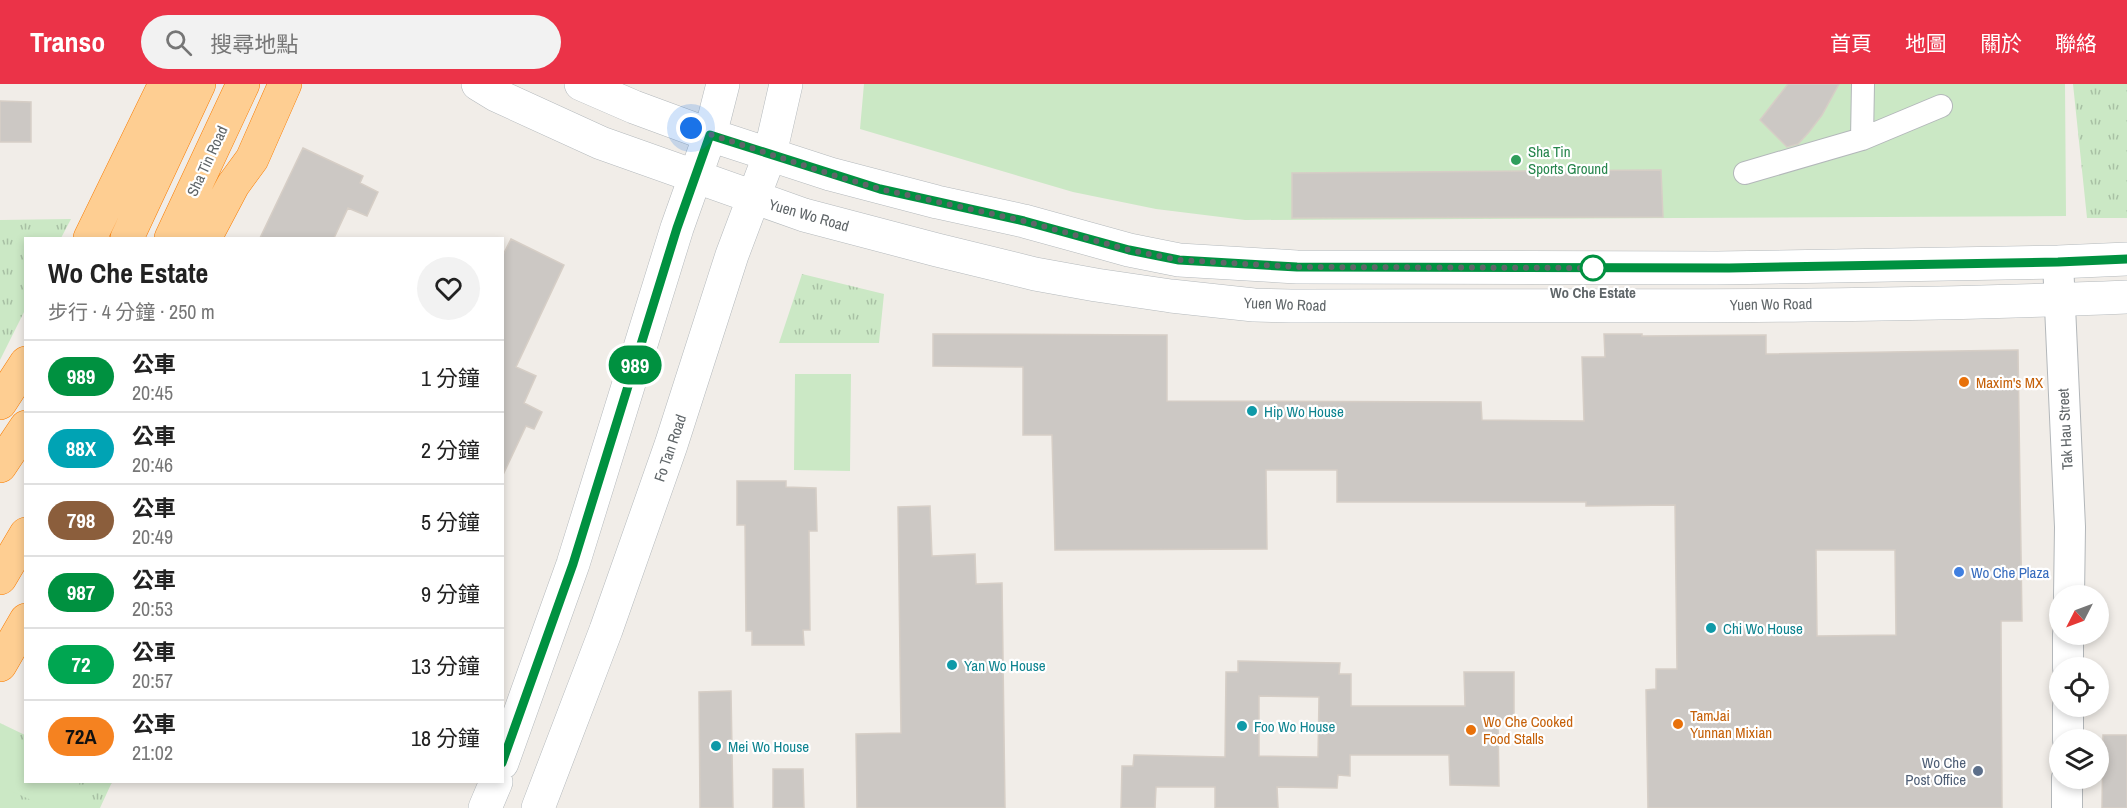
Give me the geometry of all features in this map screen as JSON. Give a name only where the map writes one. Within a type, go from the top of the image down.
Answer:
[{"type":"highway","points":[[90,237],[165,84]]},
{"type":"highway","points":[[262,84],[266,92],[269,118]]},
{"type":"highway","points":[[206,237],[233,185],[252,159],[285,84]]},
{"type":"highway","points":[[127,237],[198,85]]},
{"type":"highway","name":"Sha Tin Road","points":[[171,237],[238,93]]},
{"type":"highway","points":[[0,403],[24,366]]},
{"type":"highway","points":[[0,466],[24,431]]},
{"type":"highway","points":[[0,578],[24,537]]},
{"type":"highway","points":[[0,665],[24,623]]},
{"type":"main road","name":"Yuen Wo Road","points":[[478,84],[496,95],[601,143],[753,198],[816,218],[1035,273],[1171,296],[1254,305],[1720,305],[2127,297]]},
{"type":"main road","points":[[581,84],[634,107],[710,135],[880,189],[1024,221],[1129,250],[1179,260],[1297,267],[1543,268],[1792,267],[2127,259]]},
{"type":"main road","points":[[504,757],[573,564],[694,176],[710,135],[723,84]]},
{"type":"main road","name":"Fo Tan Road","points":[[538,808],[606,630],[668,456],[732,255],[770,154],[786,84]]},
{"type":"main road","points":[[485,808],[496,783]]},
{"type":"street","points":[[1862,139],[1863,84]]},
{"type":"street","points":[[1744,173],[1862,139],[1941,106]]},
{"type":"street","name":"Tak Hau Street","points":[[2058,262],[2070,527],[2068,585]]},
{"type":"street","points":[[2067,789],[2067,808]]},
{"type":"green space","name":"Sha Tin Sports Ground","points":[[864,84],[2065,84],[2066,216],[1245,220],[1156,209],[1073,192],[860,129]]},
{"type":"green space","points":[[2073,84],[2127,84],[2127,218],[2087,218]]},
{"type":"green space","points":[[71,219],[62,237],[24,237],[24,312],[0,360],[0,220]]},
{"type":"green space","points":[[802,274],[884,294],[879,343],[779,343]]},
{"type":"green space","points":[[795,374],[851,374],[850,471],[794,470]]},
{"type":"green space","points":[[0,723],[24,735],[24,783],[112,783],[100,808],[0,808]]},
{"type":"green space","points":[[3,743],[24,754],[24,783],[80,783],[69,808],[49,808],[0,786],[0,749]]},
{"type":"building","points":[[1788,84],[1839,84],[1822,115],[1809,132],[1798,144],[1787,147],[1760,120]]},
{"type":"building","points":[[0,101],[31,102],[31,142],[0,142]]},
{"type":"building","points":[[303,148],[363,176],[360,183],[378,192],[367,216],[348,208],[334,237],[260,237]]},
{"type":"building","points":[[1661,170],[1663,217],[1292,218],[1292,173]]},
{"type":"building","points":[[511,239],[564,265],[516,367],[536,376],[524,403],[542,412],[534,429],[526,426],[504,473],[504,253]]},
{"type":"building","points":[[933,334],[1167,335],[1167,401],[1481,402],[1482,420],[1584,421],[1582,357],[1605,357],[1604,334],[1766,335],[1766,354],[2018,350],[2022,621],[2001,621],[2002,808],[1648,808],[1646,690],[1656,689],[1656,669],[1677,669],[1675,505],[1586,506],[1586,502],[1337,502],[1337,470],[1266,470],[1267,549],[1055,550],[1052,435],[1023,435],[1023,367],[933,366]],"holes":[[[1816,550],[1895,550],[1896,635],[1817,636]]]},
{"type":"building","points":[[737,481],[786,481],[786,487],[816,488],[817,531],[809,531],[810,630],[803,630],[804,645],[752,645],[752,631],[746,631],[745,525],[737,525]]},
{"type":"building","points":[[930,506],[932,556],[975,554],[976,584],[1002,583],[1005,808],[857,808],[856,734],[901,733],[898,507]]},
{"type":"building","points":[[1238,661],[1340,663],[1339,674],[1351,674],[1351,706],[1465,706],[1464,672],[1514,672],[1514,721],[1498,721],[1499,786],[1450,785],[1449,755],[1350,755],[1350,776],[1338,775],[1337,788],[1277,787],[1278,808],[1215,808],[1215,787],[1156,787],[1155,808],[1121,808],[1122,766],[1133,766],[1134,755],[1225,757],[1226,672],[1238,672]],"holes":[[[1259,696],[1319,697],[1318,757],[1259,756]]]},
{"type":"building","name":"Mei Wo House","points":[[731,691],[733,808],[700,808],[699,692]]},
{"type":"building","points":[[2109,735],[2127,735],[2127,808],[2102,808],[2102,789],[2109,789]]},
{"type":"building","name":"Mei Wo House","points":[[773,769],[803,769],[804,808],[773,808]]},
{"type":"bus line","name":"989","points":[[504,757],[573,564],[677,228],[710,135],[880,189],[1024,221],[1129,250],[1179,260],[1297,267],[1729,268],[2127,259]]},
{"type":"place","name":"Sha Tin Sports Ground","points":[[1516,160]]},
{"type":"place","name":"Wo Che Estate","points":[[1593,268]]},
{"type":"place","name":"Maxim's MX","points":[[1964,382]]},
{"type":"place","name":"Hip Wo House","points":[[1252,411]]},
{"type":"place","name":"Wo Che Plaza","points":[[1959,572]]},
{"type":"place","name":"Chi Wo House","points":[[1711,628]]},
{"type":"place","name":"Yan Wo House","points":[[952,665]]},
{"type":"place","name":"TamJai Yunnan Mixian","points":[[1678,724]]},
{"type":"place","name":"Foo Wo House","points":[[1242,726]]},
{"type":"place","name":"Wo Che Cooked Food Stalls","points":[[1471,730]]},
{"type":"place","name":"Mei Wo House","points":[[716,746]]},
{"type":"place","name":"Wo Che Post Office","points":[[1978,771]]},
{"type":"route","points":[[691,128],[880,189],[1024,221],[1129,250],[1179,260],[1297,267],[1601,268],[1593,268]]}]
